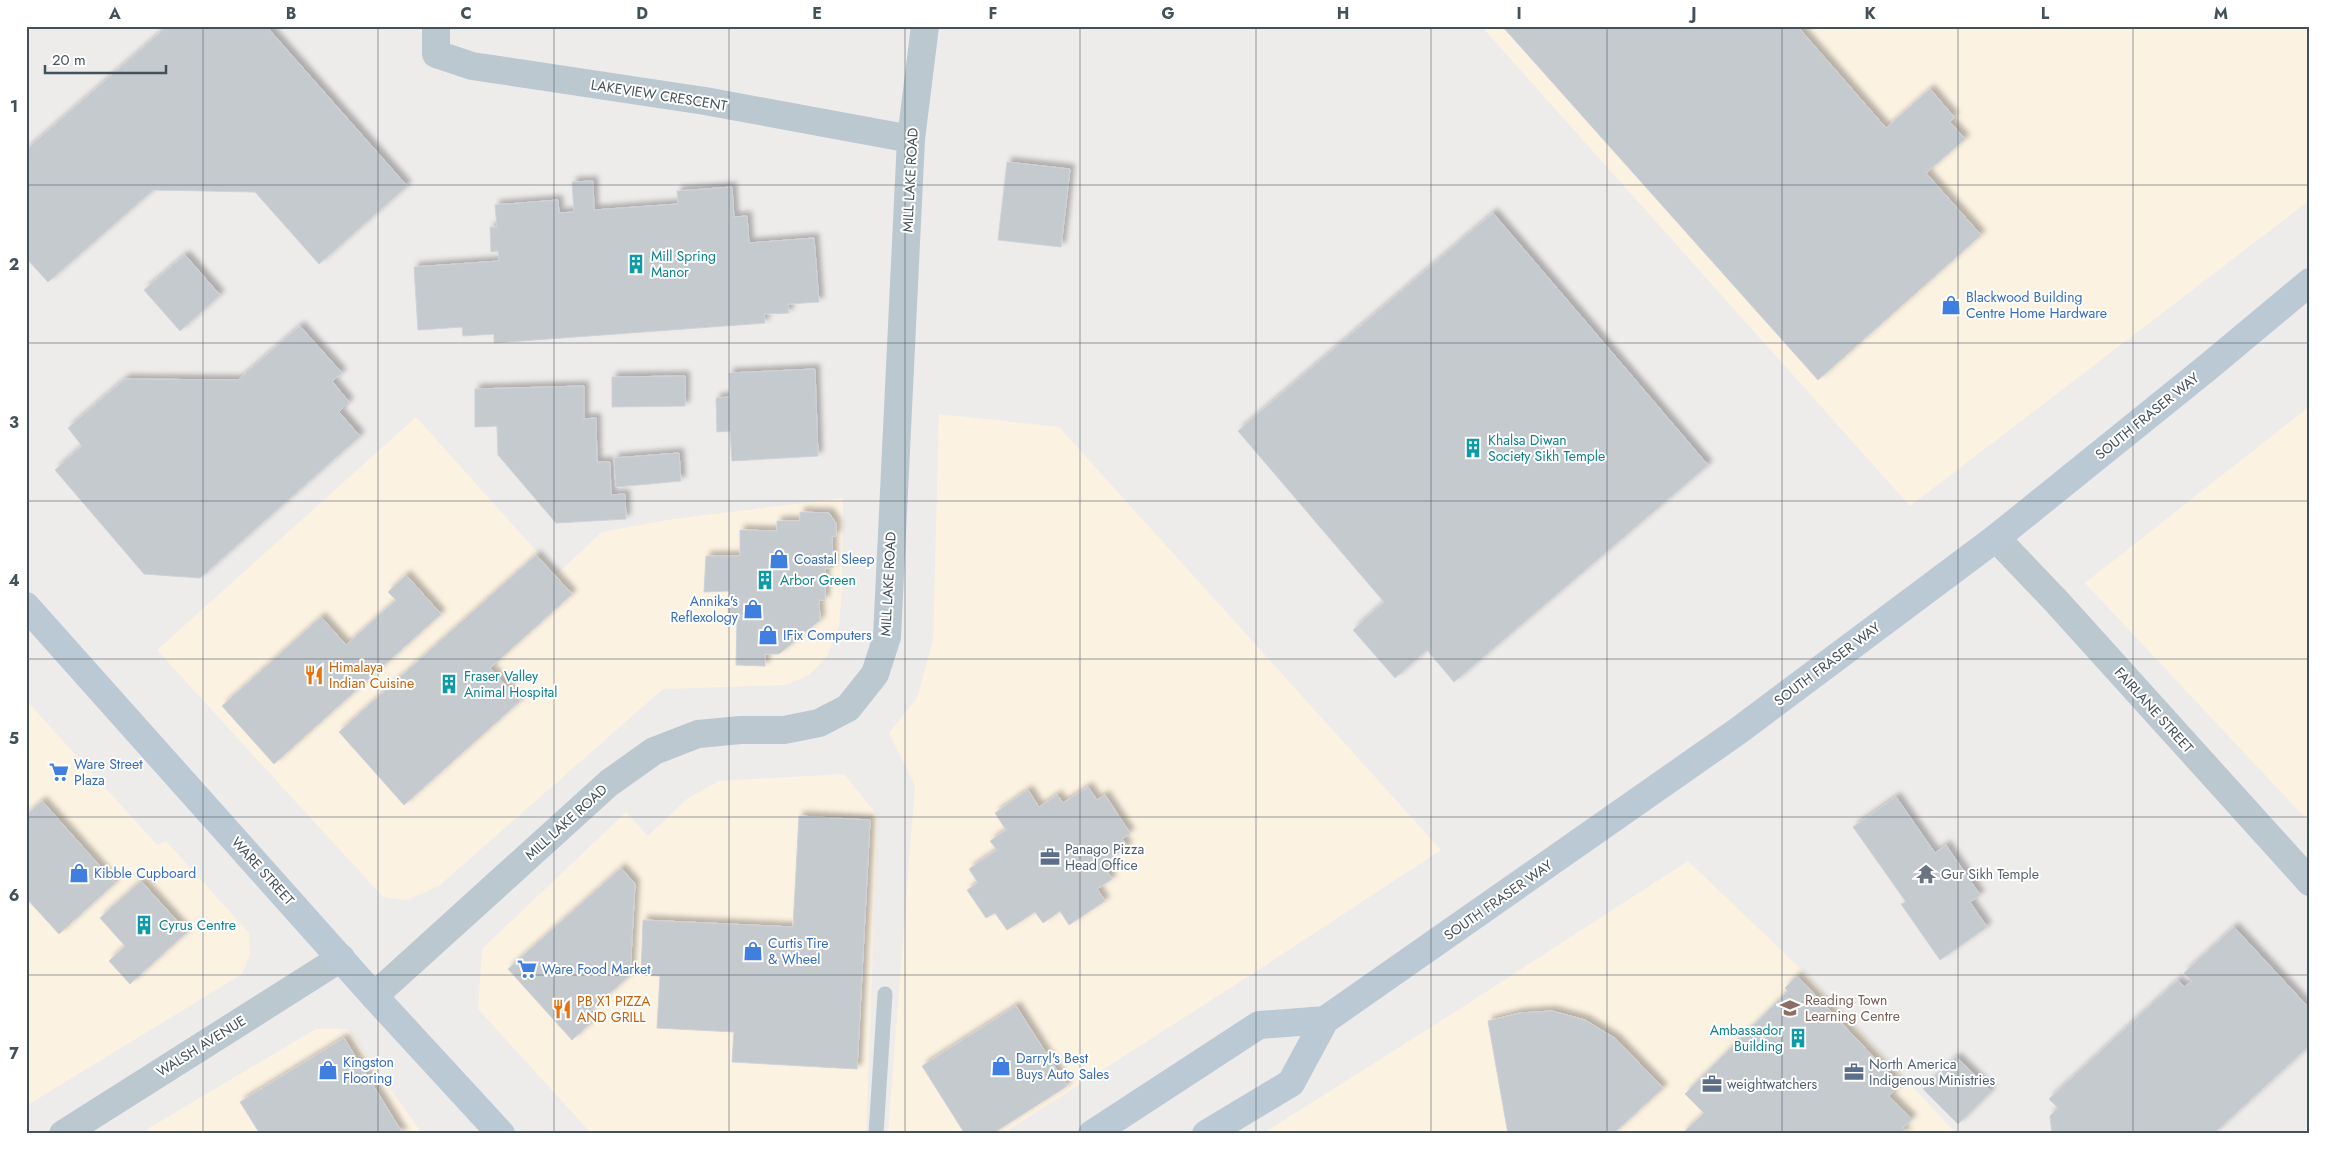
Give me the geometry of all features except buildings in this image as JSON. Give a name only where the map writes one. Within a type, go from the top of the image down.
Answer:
[{"type":"main road","name":"SOUTH FRASER WAY","points":[[1206,1134],[1291,1083],[1325,1020],[1738,731],[1996,538],[2310,282]]},
{"type":"main road","name":"WARE STREET","points":[[26,606],[374,996],[501,1134]]},
{"type":"main road","points":[[1092,1134],[1259,1025],[1325,1020]]},
{"type":"street","name":"LAKEVIEW CRESCENT","points":[[436,26],[436,54],[472,66],[705,101],[911,139]]},
{"type":"street","name":"MILL LAKE ROAD","points":[[374,996],[609,783],[654,751],[698,734],[741,730],[784,730],[819,723],[848,708],[875,674],[887,637],[911,139],[925,26]]},
{"type":"street","name":"FAIRLANE STREET","points":[[1996,538],[2064,610],[2310,882]]},
{"type":"street","name":"WALSH AVENUE","points":[[62,1134],[340,958]]},
{"type":"lane","points":[[876,1134],[885,994]]},
{"type":"shaded area","name":"Blackwood Building Centre Home Hardware","points":[[1481,26],[2310,26],[2310,200],[1910,506]]},
{"type":"shaded area","points":[[2310,406],[2310,823],[2085,583]]},
{"type":"shaded area","points":[[939,414],[1059,427],[1441,850],[1249,976],[1002,1134],[888,1134],[915,785],[889,733],[917,698],[933,641]]},
{"type":"shaded area","points":[[416,417],[557,574],[602,532],[673,519],[843,498],[842,588],[839,626],[827,656],[808,676],[785,685],[663,689],[439,886],[407,900],[383,897],[157,650]]},
{"type":"shaded area","points":[[26,700],[157,845],[166,841],[249,933],[250,955],[242,974],[26,1106]]},
{"type":"shaded area","points":[[844,774],[878,816],[866,1134],[592,1134],[478,1009],[482,949],[626,812],[648,836],[687,799],[719,781]]},
{"type":"shaded area","points":[[1688,861],[1804,972],[1957,1134],[1262,1134],[1455,1012]]},
{"type":"shaded area","points":[[316,1029],[348,1029],[422,1134],[139,1134]]},
{"type":"place","name":"Mill Spring Manor","points":[[636,264]]},
{"type":"place","name":"Blackwood Building Centre Home Hardware","points":[[1951,305]]},
{"type":"place","name":"Khalsa Diwan Society Sikh Temple","points":[[1473,448]]},
{"type":"place","name":"Coastal Sleep","points":[[779,559]]},
{"type":"place","name":"Arbor Green","points":[[765,580]]},
{"type":"place","name":"Annika's Reflexology","points":[[753,609]]},
{"type":"place","name":"IFix Computers","points":[[768,635]]},
{"type":"place","name":"Himalaya Indian Cuisine","points":[[314,675]]},
{"type":"place","name":"Fraser Valley Animal Hospital","points":[[449,684]]},
{"type":"place","name":"Ware Street Plaza","points":[[59,772]]},
{"type":"place","name":"Panago Pizza Head Office","points":[[1050,857]]},
{"type":"place","name":"Kibble Cupboard","points":[[79,873]]},
{"type":"place","name":"Gur Sikh Temple","points":[[1926,874]]},
{"type":"place","name":"Cyrus Centre","points":[[144,925]]},
{"type":"place","name":"Curtis Tire & Wheel","points":[[753,951]]},
{"type":"place","name":"Ware Food Market","points":[[527,969]]},
{"type":"place","name":"Reading Town Learning Centre","points":[[1790,1008]]},
{"type":"place","name":"PB X1 PIZZA AND GRILL","points":[[562,1009]]},
{"type":"place","name":"Ambassador Building","points":[[1798,1038]]},
{"type":"place","name":"Darryl's Best Buys Auto Sales","points":[[1001,1066]]},
{"type":"place","name":"Kingston Flooring","points":[[328,1070]]},
{"type":"place","name":"North America Indigenous Ministries","points":[[1854,1072]]},
{"type":"place","name":"weightwatchers","points":[[1712,1084]]}]
